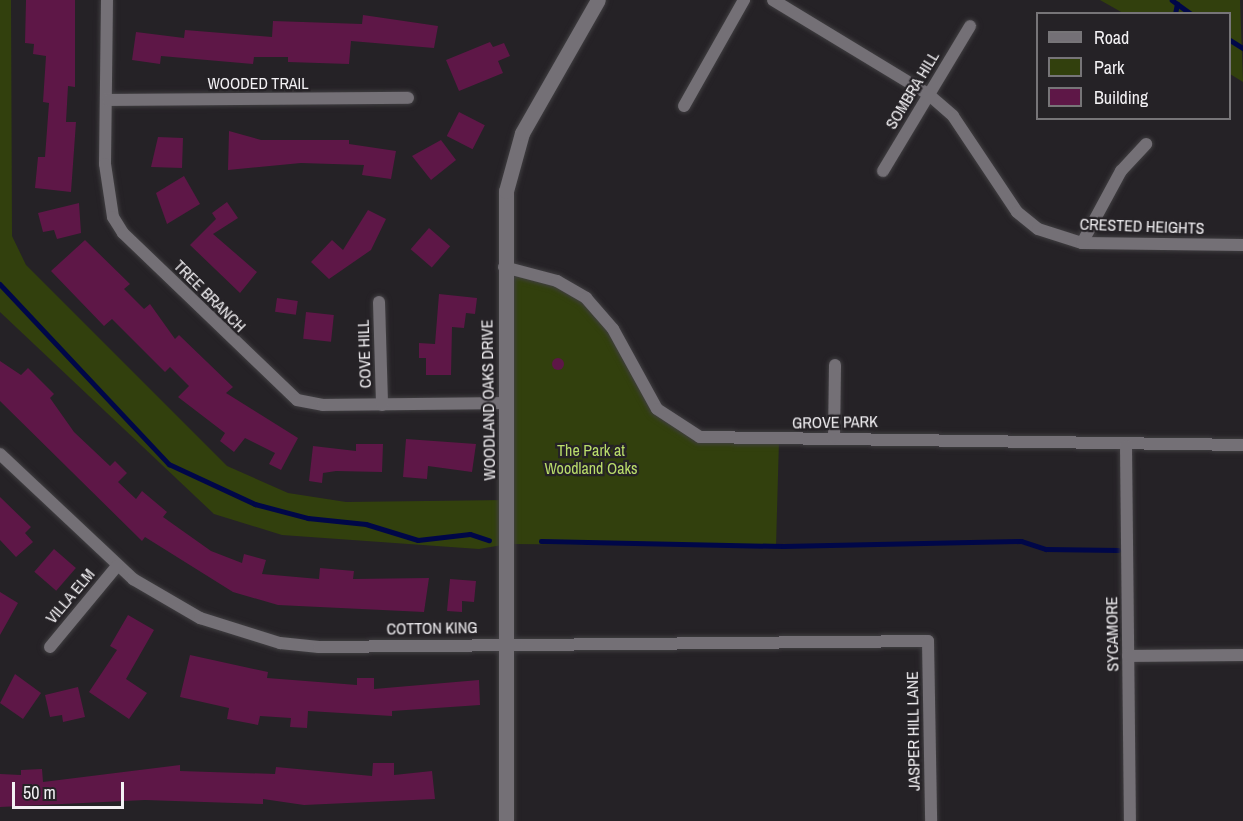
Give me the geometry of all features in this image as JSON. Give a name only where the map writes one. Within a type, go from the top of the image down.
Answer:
[{"type":"street","name":"TREE BRANCH","points":[[107,0],[106,176],[113,217],[123,233],[297,400],[382,405],[505,403]]},
{"type":"street","name":"WOODLAND OAKS DRIVE","points":[[506,821],[504,267],[506,191],[522,133],[598,0]]},
{"type":"street","points":[[684,106],[744,0]]},
{"type":"street","name":"CRESTED HEIGHTS","points":[[773,0],[928,94],[953,116],[1017,212],[1038,229],[1082,243],[1243,244]]},
{"type":"street","name":"SOMBRA HILL","points":[[884,171],[970,26]]},
{"type":"street","name":"WOODED TRAIL","points":[[108,100],[408,98]]},
{"type":"street","points":[[1082,243],[1121,171],[1146,144]]},
{"type":"street","name":"GROVE PARK","points":[[504,267],[557,282],[585,298],[613,329],[657,409],[678,426],[719,441],[834,438],[1126,446],[1243,445]]},
{"type":"street","name":"COVE HILL","points":[[380,302],[382,405]]},
{"type":"street","points":[[834,438],[835,365]]},
{"type":"street","name":"SYCAMORE","points":[[1126,446],[1130,821]]},
{"type":"street","name":"COTTON KING","points":[[0,454],[117,566],[200,618],[280,643],[928,641]]},
{"type":"street","name":"VILLA ELM","points":[[50,647],[117,566]]},
{"type":"street","name":"JASPER HILL LANE","points":[[928,641],[930,821]]},
{"type":"street","points":[[1128,656],[1243,655]]},
{"type":"green space","name":"The Park at Woodland Oaks","points":[[0,0],[11,0],[12,236],[26,265],[227,466],[288,493],[346,502],[507,500],[504,267],[557,281],[603,316],[657,409],[700,437],[779,440],[776,546],[508,544],[479,549],[282,535],[214,514],[0,312]]},
{"type":"green space","points":[[1100,0],[1240,0],[1243,82],[1231,75],[1231,12],[1121,12]]},
{"type":"building","points":[[26,0],[75,0],[75,87],[68,86],[66,122],[76,122],[71,192],[35,188],[38,157],[45,157],[49,103],[43,102],[46,56],[33,54],[34,44],[25,43]]},
{"type":"building","points":[[363,15],[438,26],[434,48],[351,41],[349,64],[288,62],[288,57],[254,57],[253,64],[161,56],[160,64],[132,60],[136,32],[184,38],[185,30],[272,37],[273,21],[362,24]]},
{"type":"building","points":[[490,42],[493,47],[504,43],[510,56],[498,61],[503,73],[459,91],[446,60]]},
{"type":"building","points":[[459,112],[485,125],[473,149],[447,136]]},
{"type":"building","points":[[229,131],[261,140],[349,140],[349,144],[396,151],[391,179],[362,175],[364,165],[301,163],[228,170]]},
{"type":"building","points":[[158,137],[183,138],[182,168],[151,167]]},
{"type":"building","points":[[441,140],[456,160],[431,180],[412,156]]},
{"type":"building","points":[[184,176],[200,204],[167,224],[156,193]]},
{"type":"building","points":[[227,202],[238,218],[213,234],[257,272],[240,293],[190,245],[216,219],[212,213]]},
{"type":"building","points":[[79,203],[81,233],[57,239],[54,230],[43,232],[38,213]]},
{"type":"building","points":[[368,210],[386,219],[371,250],[329,279],[311,262],[332,240],[343,250]]},
{"type":"building","points":[[429,228],[450,246],[432,268],[411,249]]},
{"type":"building","points":[[85,240],[130,284],[124,289],[144,309],[150,304],[175,339],[179,335],[233,387],[226,393],[298,438],[281,470],[269,464],[275,453],[245,438],[234,452],[220,441],[225,433],[178,397],[189,386],[170,367],[165,372],[112,319],[104,326],[51,271]]},
{"type":"building","points":[[439,294],[477,298],[475,314],[466,313],[464,328],[452,327],[451,375],[426,375],[426,358],[419,358],[419,343],[435,344]]},
{"type":"building","points":[[277,298],[298,301],[296,315],[275,312]]},
{"type":"building","points":[[306,312],[334,315],[331,342],[303,339]]},
{"type":"building","points":[[560,358],[564,364],[560,370],[556,370],[552,362]]},
{"type":"building","points":[[0,361],[21,375],[28,368],[54,394],[50,398],[74,432],[110,466],[115,461],[127,473],[118,482],[136,499],[142,491],[167,512],[163,517],[211,551],[242,563],[244,554],[266,560],[262,574],[319,579],[320,568],[354,571],[353,579],[429,578],[424,612],[278,605],[233,592],[145,537],[142,541],[0,401]]},
{"type":"building","points":[[406,439],[476,444],[472,472],[428,466],[427,479],[403,477]]},
{"type":"building","points":[[356,444],[383,444],[382,472],[336,471],[323,473],[322,483],[309,481],[313,446],[356,451]]},
{"type":"building","points":[[0,497],[31,527],[25,533],[33,542],[16,557],[0,540]]},
{"type":"building","points":[[54,549],[76,568],[56,591],[34,572]]},
{"type":"building","points":[[450,579],[476,581],[474,602],[462,601],[462,612],[447,611]]},
{"type":"building","points":[[0,592],[18,603],[0,635]]},
{"type":"building","points":[[128,615],[154,630],[126,679],[147,693],[129,719],[89,692],[117,650],[110,646]]},
{"type":"building","points":[[190,655],[268,672],[267,678],[357,685],[357,678],[374,678],[374,689],[479,680],[480,705],[392,711],[392,716],[308,711],[307,728],[290,727],[291,718],[260,716],[258,725],[227,719],[229,708],[180,697]]},
{"type":"building","points":[[15,674],[41,693],[23,719],[0,703]]},
{"type":"building","points":[[78,687],[85,717],[63,722],[62,715],[50,717],[45,695]]},
{"type":"building","points":[[373,763],[394,763],[394,775],[432,771],[435,799],[304,805],[263,799],[263,804],[145,800],[0,807],[0,774],[21,775],[21,770],[42,769],[43,782],[180,765],[180,771],[275,774],[276,767],[372,776]]},
{"type":"waterway","points":[[1172,0],[1188,12]]},
{"type":"waterway","points":[[1175,12],[1177,4]]},
{"type":"waterway","points":[[1231,41],[1243,48]]},
{"type":"waterway","points":[[0,284],[169,464],[255,504],[308,518],[366,524],[418,540],[470,534],[489,540]]},
{"type":"waterway","points":[[541,541],[783,546],[1021,541],[1046,549],[1118,550]]}]
